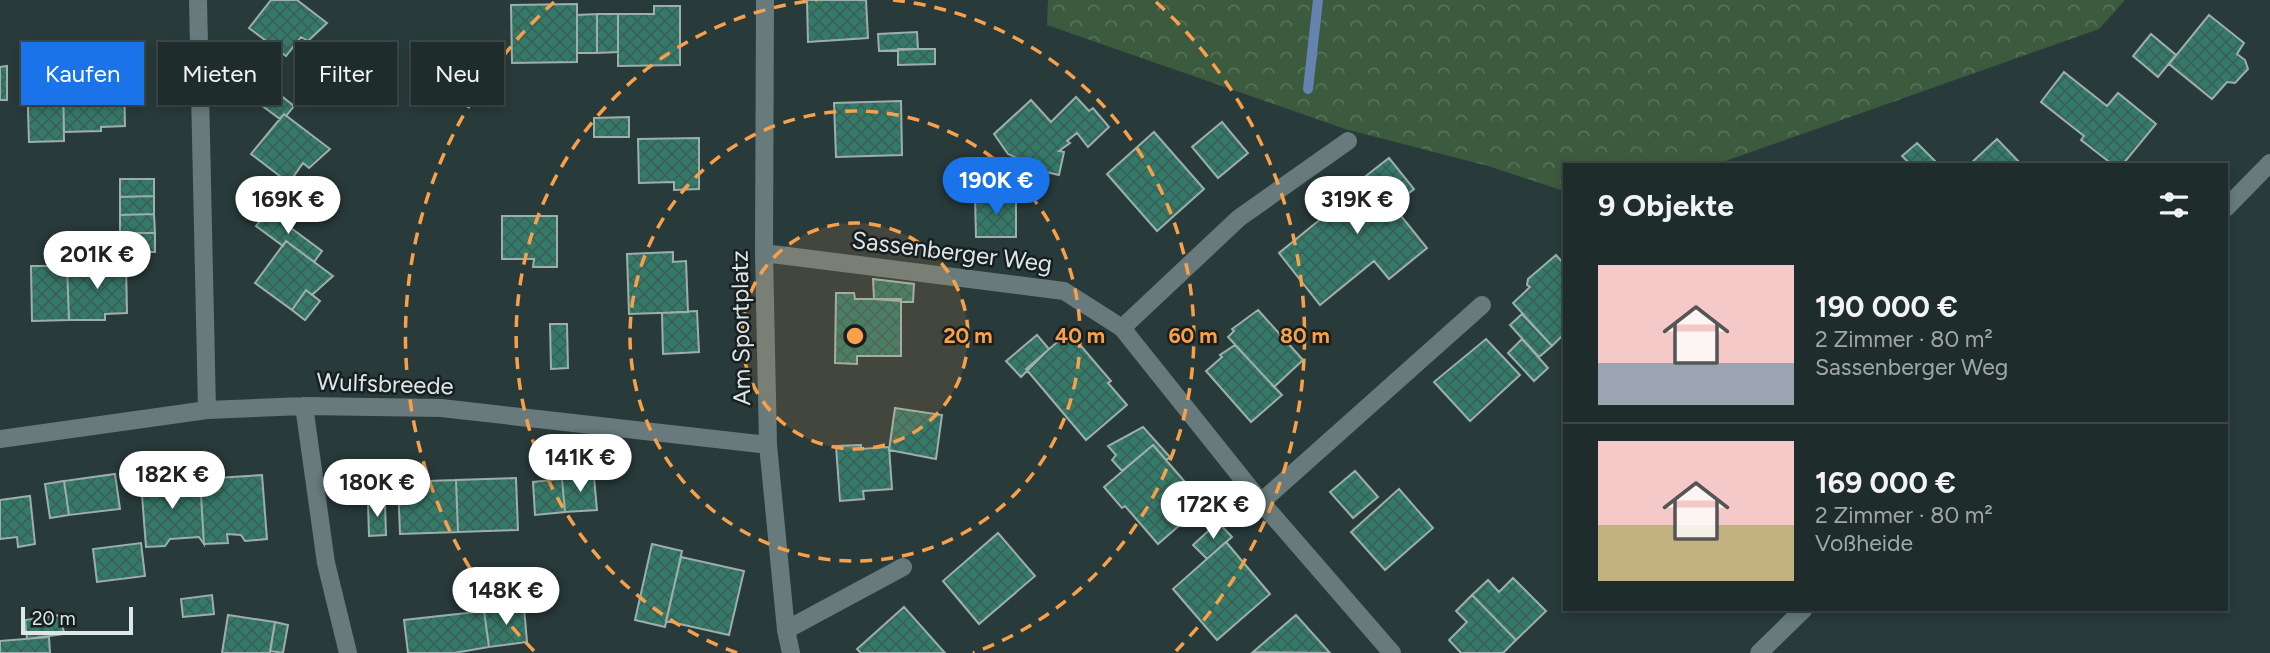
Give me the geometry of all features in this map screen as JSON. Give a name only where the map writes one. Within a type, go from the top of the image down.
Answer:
[{"type":"street","points":[[198,0],[207,410]]},
{"type":"street","name":"Am Sportplatz","points":[[765,0],[764,253],[768,445],[786,630],[792,653]]},
{"type":"street","points":[[1122,328],[1239,218],[1348,141]]},
{"type":"street","points":[[2228,206],[2270,163]]},
{"type":"street","name":"Sassenberger Weg","points":[[764,253],[1064,291],[1122,328],[1261,502],[1392,653]]},
{"type":"street","points":[[1261,502],[1482,305]]},
{"type":"street","points":[[304,406],[326,563],[348,653]]},
{"type":"street","name":"Wulfsbreede","points":[[0,439],[207,410],[304,406],[441,408],[768,445]]},
{"type":"street","points":[[786,630],[903,567]]},
{"type":"street","points":[[1759,653],[1802,611]]},
{"type":"green space","points":[[1048,0],[2125,0],[2099,29],[1720,163],[1563,163],[1563,191],[1488,166],[1345,129],[1047,25]]},
{"type":"building","points":[[271,0],[297,0],[327,23],[308,41],[301,37],[286,56],[281,52],[281,42],[268,42],[249,28]]},
{"type":"building","points":[[807,0],[866,0],[868,38],[808,42]]},
{"type":"building","points":[[577,4],[577,62],[512,63],[511,5]]},
{"type":"building","points":[[654,6],[680,6],[680,65],[618,66],[618,14],[654,14]]},
{"type":"building","points":[[597,14],[618,14],[618,52],[597,53]]},
{"type":"building","points":[[597,14],[597,53],[577,53],[577,15]]},
{"type":"building","points":[[2209,15],[2244,43],[2237,54],[2245,60],[2248,69],[2235,83],[2227,82],[2212,99],[2169,64]]},
{"type":"building","points":[[917,32],[918,49],[879,51],[878,34]]},
{"type":"building","points":[[2151,34],[2176,55],[2158,77],[2133,56]]},
{"type":"building","points":[[898,49],[935,49],[935,64],[898,65]]},
{"type":"building","points":[[7,66],[7,100],[0,100],[0,67]]},
{"type":"building","points":[[2064,72],[2107,106],[2118,93],[2156,124],[2124,163],[2111,163],[2081,140],[2084,136],[2041,102]]},
{"type":"building","points":[[281,96],[294,106],[280,119],[261,105],[281,105]]},
{"type":"building","points":[[1076,97],[1089,111],[1093,108],[1109,127],[1088,147],[1077,133],[1067,141],[1070,143],[1059,151],[1064,152],[1059,175],[1037,170],[1032,176],[1017,158],[1008,154],[994,134],[1031,100],[1051,122]]},
{"type":"building","points":[[901,101],[902,155],[836,157],[834,103]]},
{"type":"building","points":[[28,105],[63,105],[64,141],[29,142]]},
{"type":"building","points":[[63,105],[125,105],[125,126],[101,127],[101,131],[64,132]]},
{"type":"building","points":[[284,114],[330,149],[309,168],[303,163],[289,183],[251,154]]},
{"type":"building","points":[[629,117],[629,137],[594,137],[594,118]]},
{"type":"building","points":[[1222,122],[1248,153],[1218,178],[1192,147]]},
{"type":"building","points":[[1154,132],[1204,189],[1157,231],[1107,174]]},
{"type":"building","points":[[699,138],[699,189],[674,190],[674,182],[639,183],[638,139]]},
{"type":"building","points":[[1997,139],[2020,163],[1971,163]]},
{"type":"building","points":[[1917,143],[1937,163],[1909,163],[1902,156]]},
{"type":"building","points":[[1389,158],[1414,189],[1393,206],[1427,248],[1389,279],[1374,261],[1320,305],[1279,253],[1360,187],[1357,183]]},
{"type":"building","points":[[120,179],[154,179],[154,196],[120,197]]},
{"type":"building","points":[[154,196],[154,214],[120,215],[120,197]]},
{"type":"building","points":[[975,197],[1016,197],[1016,237],[976,237]]},
{"type":"building","points":[[268,211],[322,251],[314,262],[286,241],[283,246],[256,226]]},
{"type":"building","points":[[154,214],[155,233],[120,233],[120,215]]},
{"type":"building","points":[[502,216],[557,216],[557,267],[533,267],[534,259],[502,259]]},
{"type":"building","points":[[120,233],[155,233],[155,252],[120,252]]},
{"type":"building","points":[[286,241],[333,276],[312,295],[306,290],[292,310],[255,283]]},
{"type":"building","points":[[673,252],[673,262],[686,261],[688,312],[629,314],[627,254]]},
{"type":"building","points":[[1556,255],[1563,263],[1563,335],[1552,346],[1513,303],[1530,287],[1527,285],[1528,279]]},
{"type":"building","points":[[126,264],[127,313],[105,314],[105,320],[69,320],[67,266]]},
{"type":"building","points":[[31,266],[67,266],[69,320],[32,321]]},
{"type":"building","points":[[873,279],[914,284],[913,302],[874,299]]},
{"type":"building","points":[[306,290],[320,301],[305,320],[292,310]]},
{"type":"building","points":[[836,293],[854,293],[855,299],[901,299],[901,356],[857,356],[857,364],[835,363]]},
{"type":"building","points":[[1258,310],[1303,360],[1274,387],[1228,337],[1234,331],[1232,329]]},
{"type":"building","points":[[697,311],[699,352],[663,354],[662,313]]},
{"type":"building","points":[[1522,314],[1552,346],[1539,357],[1510,325]]},
{"type":"building","points":[[550,324],[567,324],[568,368],[551,369]]},
{"type":"building","points":[[1069,332],[1111,381],[1108,383],[1127,405],[1086,440],[1026,369]]},
{"type":"building","points":[[1037,335],[1049,349],[1021,377],[1006,361]]},
{"type":"building","points":[[1486,339],[1520,375],[1470,421],[1434,382]]},
{"type":"building","points":[[1522,339],[1548,368],[1534,381],[1508,353]]},
{"type":"building","points":[[1235,345],[1282,395],[1251,422],[1206,371],[1222,357],[1220,355]]},
{"type":"building","points":[[895,408],[942,415],[936,459],[889,450]]},
{"type":"building","points":[[1143,427],[1170,457],[1166,460],[1153,445],[1122,471],[1112,460],[1116,455],[1108,446]]},
{"type":"building","points":[[861,445],[861,449],[889,447],[892,489],[863,491],[864,499],[840,501],[836,446]]},
{"type":"building","points":[[1153,445],[1204,504],[1158,544],[1125,506],[1122,508],[1104,487]]},
{"type":"building","points":[[1355,471],[1378,497],[1353,518],[1330,492]]},
{"type":"building","points":[[115,474],[120,509],[69,515],[64,481]]},
{"type":"building","points":[[262,475],[267,539],[245,541],[241,535],[227,534],[228,543],[204,544],[200,479]]},
{"type":"building","points":[[594,477],[597,510],[565,512],[562,479]]},
{"type":"building","points":[[516,478],[518,530],[458,532],[456,480]]},
{"type":"building","points":[[200,479],[204,544],[199,537],[170,539],[165,546],[146,547],[141,482]]},
{"type":"building","points":[[562,479],[565,512],[535,515],[533,482]]},
{"type":"building","points":[[456,480],[458,532],[400,534],[398,482]]},
{"type":"building","points":[[64,481],[69,515],[50,518],[45,484]]},
{"type":"building","points":[[1399,489],[1433,528],[1385,570],[1351,532]]},
{"type":"building","points":[[30,496],[35,544],[18,547],[17,537],[0,539],[0,500]]},
{"type":"building","points":[[368,503],[385,503],[386,535],[369,536]]},
{"type":"building","points":[[1218,522],[1232,537],[1207,559],[1193,545]]},
{"type":"building","points":[[998,533],[1035,576],[979,624],[943,581]]},
{"type":"building","points":[[1226,542],[1270,594],[1217,640],[1173,589]]},
{"type":"building","points":[[141,543],[145,576],[97,582],[93,549]]},
{"type":"building","points":[[652,544],[682,551],[665,627],[635,620]]},
{"type":"building","points":[[681,557],[744,571],[729,635],[666,621]]},
{"type":"building","points":[[1513,578],[1546,611],[1516,640],[1472,595],[1488,580],[1499,592]]},
{"type":"building","points":[[212,595],[214,614],[183,617],[181,599]]},
{"type":"building","points":[[1472,595],[1516,640],[1503,653],[1461,653],[1449,640],[1467,622],[1456,611]]},
{"type":"building","points":[[524,607],[527,642],[489,647],[484,611]]},
{"type":"building","points":[[904,607],[945,653],[861,653],[857,649]]},
{"type":"building","points":[[484,611],[489,647],[454,653],[408,653],[404,620]]},
{"type":"building","points":[[61,615],[64,634],[27,639],[25,620]]},
{"type":"building","points":[[228,615],[275,622],[270,653],[222,653]]},
{"type":"building","points":[[1296,615],[1330,653],[1253,652]]},
{"type":"building","points":[[275,622],[288,625],[283,653],[270,651]]},
{"type":"building","points":[[49,637],[50,653],[0,653],[0,641]]},
{"type":"waterway","points":[[1308,89],[1318,0]]}]
